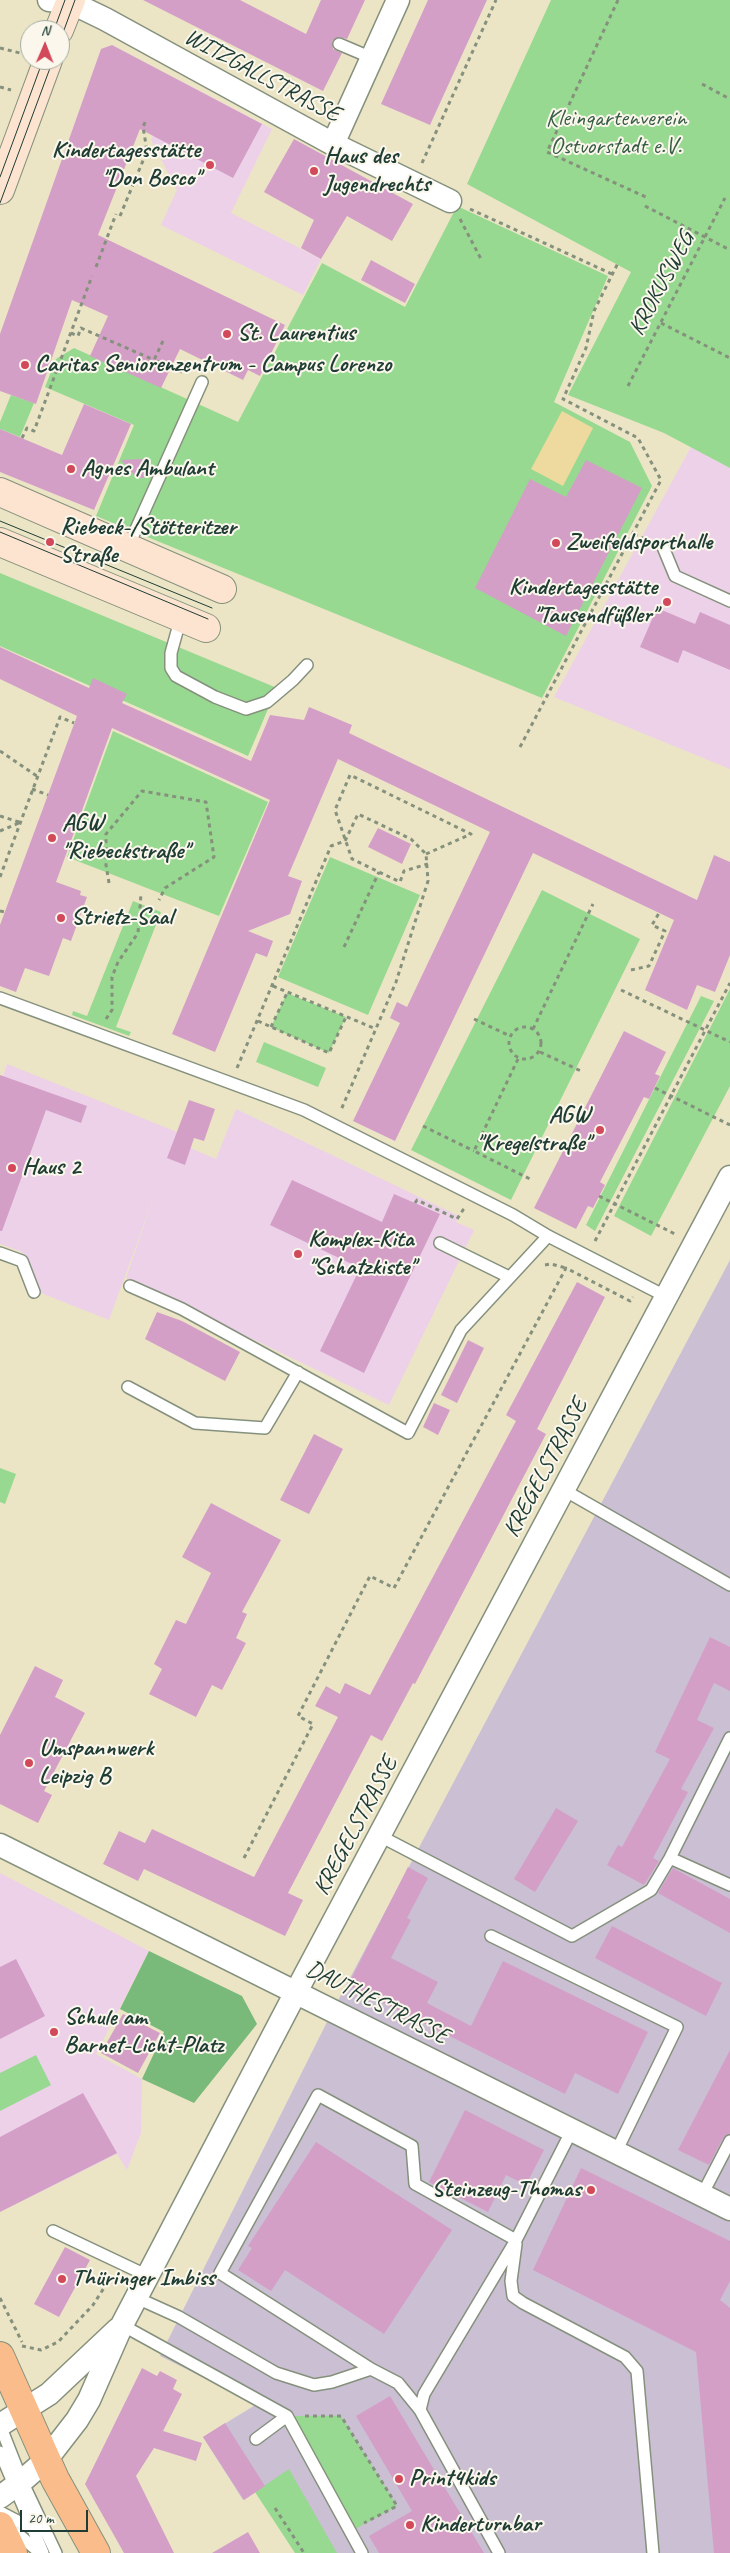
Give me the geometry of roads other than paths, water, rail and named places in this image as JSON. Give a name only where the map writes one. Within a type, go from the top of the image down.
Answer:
[{"type":"main road","points":[[12,2351],[24,2410],[46,2460],[96,2553]]},
{"type":"main road","points":[[0,2526],[13,2553]]},
{"type":"street","points":[[333,144],[398,0]]},
{"type":"street","points":[[61,20],[63,1]]},
{"type":"street","name":"WITZGALLSTRASSE","points":[[63,1],[105,19],[333,144],[450,201]]},
{"type":"street","points":[[0,190],[44,70]]},
{"type":"street","points":[[0,492],[222,589]]},
{"type":"street","points":[[0,542],[206,628]]},
{"type":"street","name":"KREGELSTRASSE","points":[[12,2488],[46,2460],[77,2420],[89,2400],[122,2326],[296,1992],[694,1244],[724,1202],[730,1177]]},
{"type":"street","name":"DAUTHESTRASSE","points":[[0,1845],[730,2209]]},
{"type":"street","points":[[0,2425],[49,2394],[122,2326]]},
{"type":"lane","points":[[339,44],[372,58]]},
{"type":"lane","points":[[128,547],[202,382]]},
{"type":"lane","points":[[662,547],[675,576],[730,601]]},
{"type":"lane","points":[[181,617],[171,653],[171,668],[176,676],[215,697],[246,709],[259,706],[267,702],[307,666]]},
{"type":"lane","points":[[0,998],[304,1110],[513,1215],[586,1257],[667,1297]]},
{"type":"lane","points":[[130,1286],[182,1309],[408,1433],[461,1330],[548,1236]]},
{"type":"lane","points":[[440,1243],[509,1277]]},
{"type":"lane","points":[[0,1253],[22,1261],[34,1292]]},
{"type":"lane","points":[[128,1387],[195,1423],[265,1428],[298,1372]]},
{"type":"lane","points":[[564,1490],[730,1585]]},
{"type":"lane","points":[[380,1836],[572,1936],[651,1890],[670,1858],[730,1738]]},
{"type":"lane","points":[[670,1858],[730,1885]]},
{"type":"lane","points":[[491,1936],[677,2027],[616,2152]]},
{"type":"lane","points":[[499,2553],[420,2410],[398,2383],[371,2369],[220,2273],[318,2095],[412,2146],[415,2184],[516,2240]]},
{"type":"lane","points":[[420,2410],[424,2394],[516,2240],[572,2130]]},
{"type":"lane","points":[[702,2195],[730,2141]]},
{"type":"lane","points":[[53,2231],[148,2276]]},
{"type":"lane","points":[[516,2240],[511,2281],[514,2296],[523,2303],[625,2357],[637,2371],[653,2553]]},
{"type":"lane","points":[[137,2298],[179,2317],[276,2373],[314,2385],[332,2382],[371,2369]]},
{"type":"lane","points":[[122,2326],[287,2416],[362,2553]]},
{"type":"lane","points":[[256,2439],[287,2416]]},
{"type":"lane","points":[[0,2425],[12,2488],[55,2553]]},
{"type":"lane","points":[[0,2452],[12,2488],[41,2553]]},
{"type":"lane","points":[[0,2512],[30,2526],[55,2553]]},
{"type":"lane","points":[[0,2526],[18,2534],[41,2553]]},
{"type":"tram line","points":[[58,20],[65,0]]},
{"type":"tram line","points":[[68,20],[75,0]]},
{"type":"tram line","points":[[0,177],[39,70]]},
{"type":"tram line","points":[[0,203],[49,70]]},
{"type":"tram line","points":[[0,521],[212,608]]},
{"type":"tram line","points":[[0,532],[208,619]]},
{"type":"place","name":"Kindertagesstätte \"Don Bosco\"","points":[[210,165]]},
{"type":"place","name":"Haus des Jugendrechts","points":[[314,171]]},
{"type":"place","name":"St. Laurentius","points":[[227,334]]},
{"type":"place","name":"Caritas Seniorenzentrum - Campus Lorenzo","points":[[25,365]]},
{"type":"place","name":"Agnes Ambulant","points":[[71,469]]},
{"type":"place","name":"Riebeck-/Stötteritzer Straße","points":[[50,542]]},
{"type":"place","name":"Zweifeldsporthalle","points":[[556,543]]},
{"type":"place","name":"Kindertagesstätte \"Tausendfüßler\"","points":[[667,602]]},
{"type":"place","name":"AGW \"Riebeckstraße\"","points":[[52,838]]},
{"type":"place","name":"Strietz-Saal","points":[[61,918]]},
{"type":"place","name":"AGW \"Kregelstraße\"","points":[[600,1130]]},
{"type":"place","name":"Haus 2","points":[[12,1168]]},
{"type":"place","name":"Komplex-Kita \"Schatzkiste\"","points":[[298,1254]]},
{"type":"place","name":"Umspannwerk Leipzig B","points":[[29,1763]]},
{"type":"place","name":"Schule am Barnet-Licht-Platz","points":[[54,2032]]},
{"type":"place","name":"Steinzeug-Thomas","points":[[591,2190]]},
{"type":"place","name":"Thüringer Imbiss","points":[[62,2279]]},
{"type":"place","name":"Print4kids","points":[[399,2479]]},
{"type":"place","name":"Kinderturnbar","points":[[410,2525]]},
{"type":"park label","name":"Kleingartenverein Ostvorstadt e.V.","points":[[616,133]]}]
